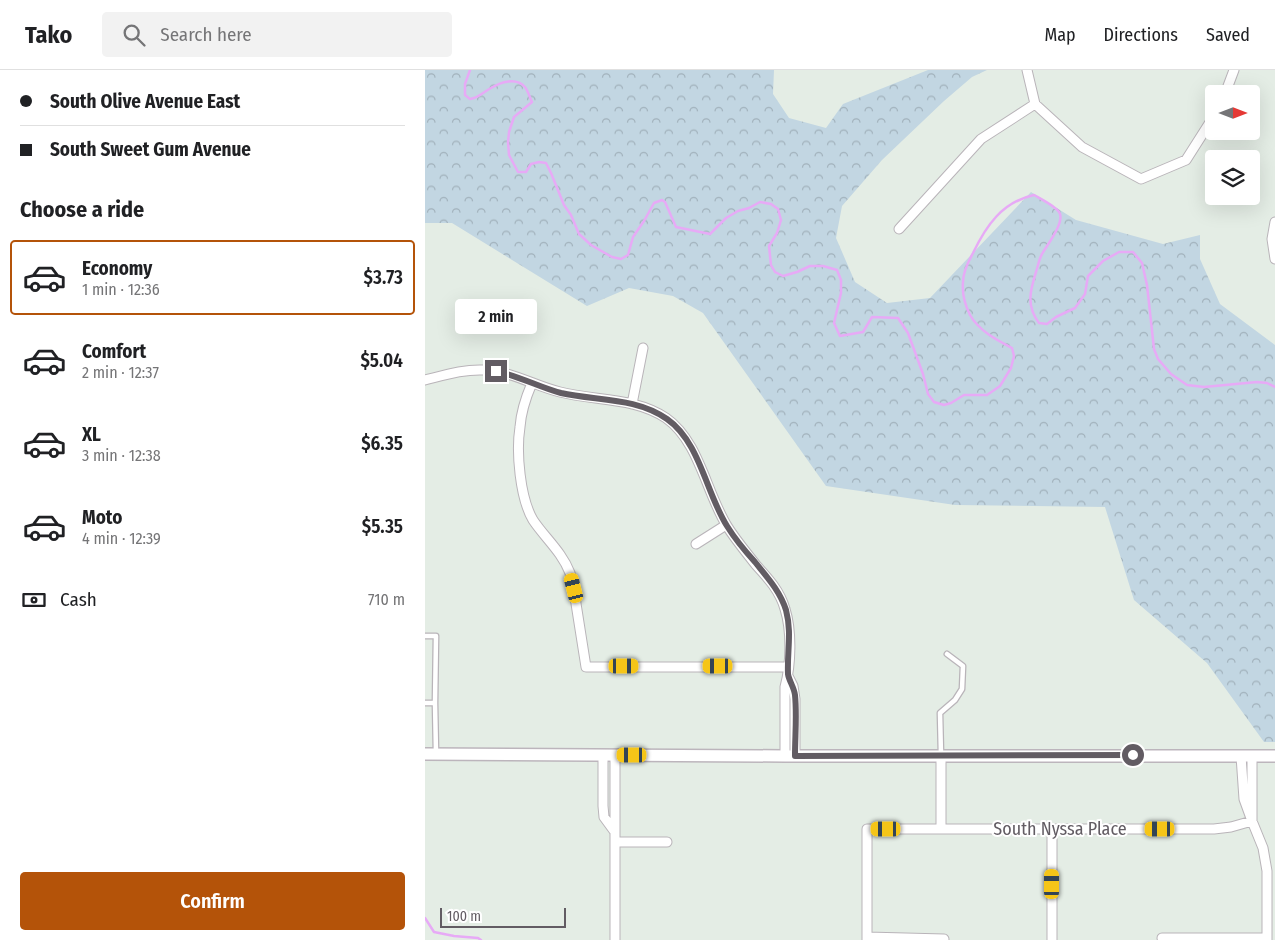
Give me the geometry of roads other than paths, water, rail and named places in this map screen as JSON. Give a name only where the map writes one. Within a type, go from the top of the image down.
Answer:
[{"type":"street","points":[[1027,70],[1035,104],[1082,147],[1141,179],[1186,160],[1205,130]]},
{"type":"street","points":[[1228,85],[1233,70]]},
{"type":"street","points":[[899,229],[981,139],[1035,104]]},
{"type":"street","points":[[1275,222],[1272,239],[1275,258]]},
{"type":"street","points":[[632,404],[643,348]]},
{"type":"street","points":[[425,380],[469,370],[503,373],[574,396],[632,404],[646,408],[667,419],[683,435],[696,457],[713,500],[726,525],[774,586],[781,598],[789,625],[788,672],[795,699],[790,756]]},
{"type":"street","points":[[532,383],[524,404],[519,429],[522,488],[532,518],[560,554],[570,575],[574,588],[586,667],[788,672]]},
{"type":"street","points":[[696,544],[726,525]]},
{"type":"street","points":[[430,754],[1275,756]]},
{"type":"street","points":[[603,755],[604,817],[615,832]]},
{"type":"street","points":[[615,755],[615,940]]},
{"type":"street","points":[[941,755],[941,829]]},
{"type":"street","points":[[1162,938],[1267,939],[1266,862],[1263,848],[1252,821],[1247,756]]},
{"type":"street","name":"South Nyssa Place","points":[[867,938],[867,829],[1214,829],[1231,827],[1252,821]]},
{"type":"street","points":[[1052,829],[1052,940]]},
{"type":"street","points":[[615,842],[667,842]]},
{"type":"street","points":[[867,938],[944,939]]},
{"type":"lane","points":[[425,636],[436,636],[435,703],[430,754]]},
{"type":"lane","points":[[941,755],[940,713],[955,700],[962,689],[963,666],[947,654]]},
{"type":"lane","points":[[425,703],[435,703]]},
{"type":"waterway","points":[[470,70],[465,84],[465,95],[470,99],[504,82],[513,81],[525,87],[532,102],[514,117],[509,132],[509,155],[518,172],[526,172],[531,164],[546,163],[579,234],[591,245],[612,257],[621,259],[628,255],[633,237],[654,203],[662,200],[665,202],[676,227],[710,234],[726,218],[738,211],[760,202],[771,204],[778,209],[781,220],[777,233],[769,246],[771,265],[775,272],[783,276],[810,266],[823,266],[837,270],[841,280],[841,293],[834,323],[840,336],[863,332],[872,317],[898,318],[908,333],[928,394],[934,402],[944,405],[964,395],[987,395],[1000,386],[1011,368],[1014,356],[1012,348],[983,330],[970,315],[963,295],[963,278],[978,243],[996,216],[1013,203],[1034,195],[1054,207],[1060,216],[1058,227],[1040,258],[1032,286],[1030,298],[1032,311],[1039,323],[1047,324],[1056,317],[1075,308],[1085,294],[1088,276],[1103,261],[1119,252],[1133,252],[1142,263],[1147,285],[1154,349],[1158,359],[1171,374],[1187,385],[1204,387],[1257,382],[1267,383],[1275,387]]},
{"type":"waterway","points":[[425,918],[434,932],[481,940]]}]
